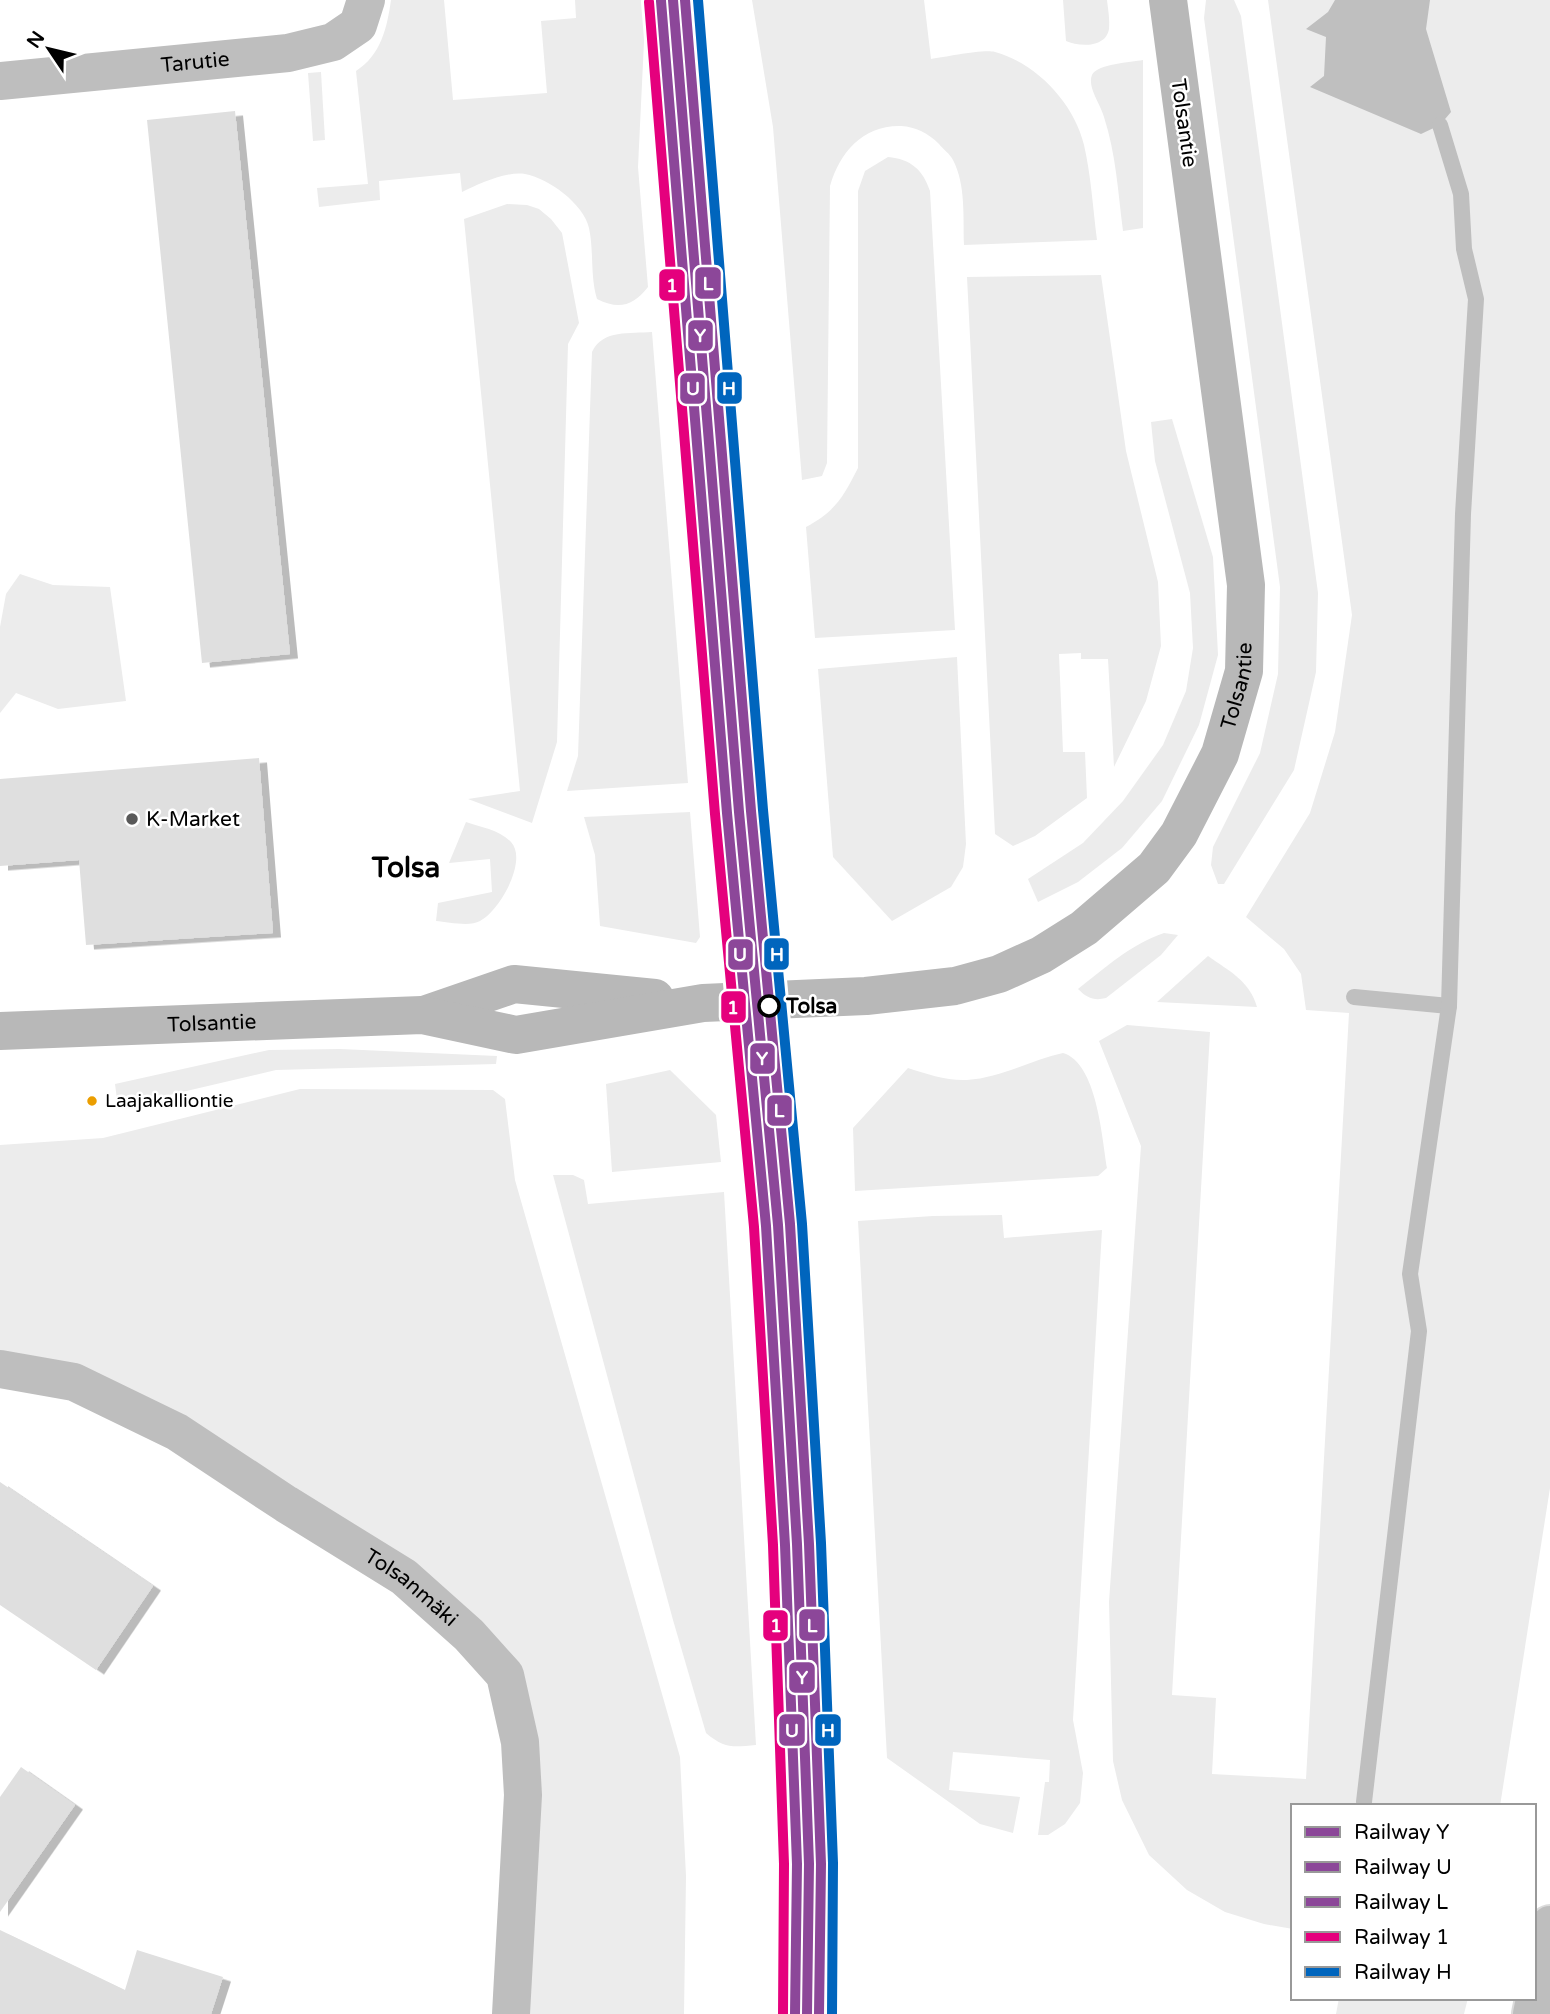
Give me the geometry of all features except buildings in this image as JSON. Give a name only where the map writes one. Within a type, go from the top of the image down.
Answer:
[{"type":"main road","name":"Tarutie","points":[[0,81],[288,53],[333,42],[358,25],[366,0]]},
{"type":"main road","name":"Tolsanmäki","points":[[0,1368],[74,1382],[177,1432],[404,1577],[468,1635],[505,1675],[520,1742],[523,1795],[511,2014]]},
{"type":"main road","points":[[1536,1994],[1550,1924]]},
{"type":"street","name":"Tolsantie","points":[[0,1031],[422,1015],[516,1035],[702,1003],[866,996],[955,986],[999,974],[1041,955],[1084,928],[1154,868],[1179,834],[1220,754],[1244,671],[1245,584],[1168,0]]},
{"type":"street","name":"Tolsantie","points":[[422,1015],[514,984],[702,1003]]},
{"type":"shaded area","points":[[391,0],[444,0],[453,100],[547,93],[541,21],[576,18],[575,0],[646,0],[638,167],[648,287],[637,298],[619,305],[597,299],[586,219],[573,201],[534,176],[510,174],[462,192],[460,173],[379,181],[380,200],[319,207],[317,188],[368,184],[356,71],[365,65],[377,49],[385,31]]},
{"type":"shaded area","points":[[752,0],[924,0],[931,59],[989,51],[1025,65],[1039,75],[1062,100],[1079,129],[1088,168],[1097,240],[964,245],[960,180],[953,160],[939,144],[922,131],[901,126],[875,130],[855,143],[840,162],[830,186],[827,463],[822,476],[802,480],[773,127]]},
{"type":"shaded area","points":[[1063,0],[1107,0],[1109,29],[1103,40],[1085,45],[1066,41]]},
{"type":"shaded area","points":[[1206,0],[1234,0],[1241,16],[1318,593],[1316,672],[1294,770],[1224,884],[1218,884],[1211,865],[1213,847],[1260,753],[1278,674],[1280,587],[1204,18]]},
{"type":"shaded area","points":[[1268,0],[1550,0],[1550,1488],[1500,1804],[1291,1804],[1291,1929],[1225,1912],[1187,1890],[1149,1855],[1122,1800],[1113,1761],[1109,1602],[1141,1146],[1099,1041],[1127,1025],[1210,1032],[1172,1695],[1216,1698],[1212,1774],[1306,1779],[1349,1013],[1306,1010],[1301,974],[1284,949],[1246,917],[1310,813],[1335,732],[1352,615]]},
{"type":"shaded area","points":[[1335,0],[1430,0],[1426,29],[1451,112],[1440,125],[1421,134],[1310,87],[1324,76],[1326,37],[1306,29],[1328,12]]},
{"type":"shaded area","points":[[1143,60],[1143,228],[1123,231],[1111,145],[1091,80],[1095,71],[1100,68]]},
{"type":"shaded area","points":[[321,72],[325,140],[313,141],[308,73]]},
{"type":"shaded area","points":[[888,157],[903,160],[915,167],[924,177],[930,191],[955,630],[815,638],[806,527],[825,515],[838,502],[858,468],[858,191],[865,171]]},
{"type":"shaded area","points":[[507,204],[539,209],[562,233],[579,323],[568,344],[557,742],[532,823],[468,799],[520,791],[464,219]]},
{"type":"shaded area","points":[[1101,275],[1126,451],[1158,582],[1161,646],[1146,701],[1114,767],[1108,659],[1081,659],[1081,653],[1059,654],[1063,752],[1085,752],[1087,798],[1035,836],[1013,846],[995,834],[967,277]]},
{"type":"shaded area","points":[[652,332],[688,783],[567,791],[578,756],[592,352],[603,339],[610,336]]},
{"type":"shaded area","points":[[1172,419],[1213,557],[1218,655],[1199,725],[1162,801],[1122,848],[1078,882],[1038,902],[1028,879],[1083,843],[1123,801],[1163,745],[1186,691],[1193,648],[1190,593],[1155,461],[1151,422]]},
{"type":"shaded area","points":[[20,574],[53,585],[110,587],[126,701],[58,709],[16,693],[0,713],[0,627],[6,594]]},
{"type":"shaded area","points":[[957,657],[966,844],[963,867],[951,887],[892,921],[833,857],[818,669]]},
{"type":"shaded area","points":[[690,812],[700,937],[696,943],[600,926],[595,855],[584,817]]},
{"type":"shaded area","points":[[466,822],[496,832],[511,842],[515,850],[514,872],[496,907],[480,921],[465,924],[436,921],[438,903],[492,892],[490,859],[449,863]]},
{"type":"shaded area","points":[[1164,933],[1178,935],[1161,955],[1106,998],[1091,998],[1078,989],[1129,950]]},
{"type":"shaded area","points":[[1208,956],[1244,983],[1257,1007],[1157,1002]]},
{"type":"shaded area","points":[[340,1049],[497,1056],[496,1064],[276,1070],[118,1107],[115,1084],[269,1050]]},
{"type":"shaded area","points":[[1063,1053],[1084,1071],[1096,1103],[1107,1168],[1098,1176],[855,1191],[853,1128],[908,1068],[945,1078],[980,1079]]},
{"type":"shaded area","points":[[670,1070],[716,1115],[721,1162],[612,1172],[606,1084]]},
{"type":"shaded area","points":[[300,1089],[493,1090],[505,1099],[515,1180],[680,1757],[686,1876],[684,2014],[518,2014],[535,1779],[438,1584],[0,1358],[0,1145],[103,1138]]},
{"type":"shaded area","points":[[553,1175],[573,1175],[584,1180],[588,1204],[724,1192],[756,1745],[730,1746],[706,1733]]},
{"type":"shaded area","points":[[1002,1215],[1004,1238],[1102,1230],[1073,1720],[1083,1773],[1080,1803],[1065,1824],[1048,1835],[1038,1835],[1045,1782],[1049,1782],[1050,1760],[953,1752],[949,1790],[1020,1797],[1013,1833],[980,1824],[887,1758],[858,1221]]},
{"type":"shaded area","points":[[1339,2000],[1468,2000],[1464,2014],[1336,2014]]},
{"type":"waterway","points":[[1364,1802],[1419,1331],[1410,1274],[1449,1006],[1463,514],[1476,299],[1464,249],[1461,194],[1440,125]]},
{"type":"waterway","points":[[1354,997],[1449,1006]]},
{"type":"rail line","name":"Y","points":[[673,0],[739,812],[778,1225],[797,1544],[809,1864],[807,2014]]},
{"type":"rail line","name":"L","points":[[685,0],[751,811],[790,1224],[809,1544],[821,1864],[819,2014]]},
{"type":"rail line","name":"H","points":[[698,0],[763,810],[802,1224],[821,1543],[833,1863],[832,2014]]},
{"type":"rail line","name":"U","points":[[661,1],[727,813],[766,1226],[785,1545],[797,1864],[795,2014]]},
{"type":"rail line","name":"1","points":[[649,2],[715,814],[754,1227],[773,1545],[784,1864],[783,2014]]},
{"type":"place","name":"K-Market","points":[[132,819]]},
{"type":"place","name":"Tolsa","points":[[769,1006]]},
{"type":"place","name":"Laajakalliontie","points":[[92,1101]]},
{"type":"district","name":"Tolsa","points":[[406,868]]}]
